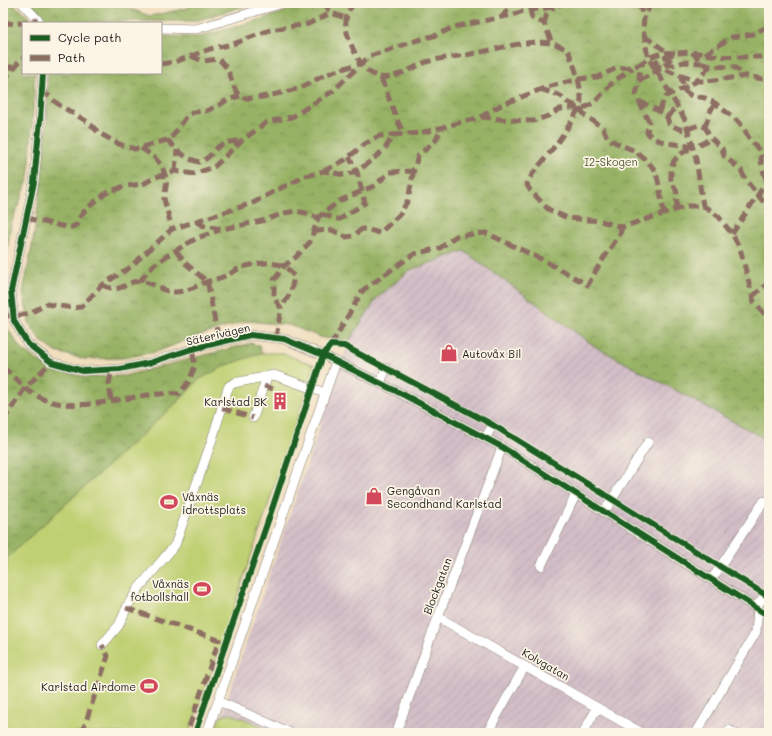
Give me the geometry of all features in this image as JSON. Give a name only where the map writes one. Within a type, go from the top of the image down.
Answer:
[{"type":"street","points":[[22,3],[39,22]]},
{"type":"street","points":[[162,28],[196,29],[283,3]]},
{"type":"street","name":"Säterivägen","points":[[43,74],[34,182],[11,291],[14,321],[28,344],[51,362],[83,371],[120,369],[149,364],[192,349],[250,335],[284,339],[380,383],[485,438],[769,616]]},
{"type":"street","points":[[207,733],[336,362]]},
{"type":"street","points":[[380,383],[386,368]]},
{"type":"street","points":[[102,645],[119,625],[138,588],[175,545],[211,443],[227,391],[230,386],[278,375],[325,394]]},
{"type":"street","points":[[253,418],[267,377]]},
{"type":"street","points":[[485,438],[493,425]]},
{"type":"street","points":[[604,512],[648,442]]},
{"type":"street","name":"Blockgatan","points":[[396,733],[502,448]]},
{"type":"street","points":[[541,566],[576,494]]},
{"type":"street","points":[[712,579],[764,501]]},
{"type":"street","points":[[696,733],[756,632],[757,608],[765,595]]},
{"type":"street","name":"Kolvgatan","points":[[438,617],[642,733]]},
{"type":"street","points":[[488,733],[525,666]]},
{"type":"street","points":[[218,701],[279,731],[291,733]]},
{"type":"street","points":[[583,733],[597,708]]},
{"type":"street","points":[[727,733],[729,730],[734,733]]},
{"type":"shaded area","points":[[464,251],[596,347],[769,441],[769,733],[266,733],[259,725],[230,713],[221,717],[349,341],[377,298],[411,270]]},
{"type":"green space","points":[[3,3],[8,3],[23,12],[32,22],[22,22],[22,74],[35,74],[29,178],[11,224],[3,278]]},
{"type":"green space","points":[[30,3],[114,3],[150,16],[188,8],[192,3],[255,3],[195,21],[45,22]]},
{"type":"green space","name":"I2-Skogen","points":[[307,3],[769,3],[769,441],[596,347],[464,251],[410,270],[377,298],[349,341],[323,338],[289,325],[246,321],[195,337],[156,352],[122,358],[84,359],[56,352],[41,341],[29,323],[23,292],[34,235],[41,183],[47,121],[48,74],[162,74],[162,36],[200,37],[279,14]]},
{"type":"green space","points":[[3,301],[4,323],[21,349],[47,367],[83,377],[124,376],[252,343],[259,346],[261,353],[225,366],[198,380],[174,405],[8,557],[3,555]]},
{"type":"green space","name":"Våxnäs idrottsplats","points":[[261,353],[281,353],[315,365],[223,640],[189,733],[3,733],[3,587],[8,557],[184,396],[198,380],[225,366]]},
{"type":"green space","points":[[230,713],[259,725],[266,733],[213,733],[220,717]]},
{"type":"marked path","points":[[3,16],[6,3]]},
{"type":"marked path","points":[[324,3],[331,13],[346,18]]},
{"type":"marked path","points":[[355,3],[349,10],[346,18],[348,36],[360,61],[368,71],[380,77],[391,77],[426,62],[532,42],[551,43],[568,50],[580,87],[580,106],[562,136],[531,177],[527,185],[530,190],[548,209],[567,218],[601,221],[622,227],[687,206],[703,206],[707,208],[719,217],[732,234],[740,248],[754,302],[769,319]]},
{"type":"marked path","points":[[502,17],[513,3]]},
{"type":"marked path","points":[[26,218],[72,227],[78,224],[80,217],[86,209],[106,193],[125,186],[143,184],[156,177],[175,171],[194,174],[214,167],[241,141],[267,122],[292,117],[333,91],[370,56],[437,35],[454,27],[512,15],[523,11],[554,7],[564,3]]},
{"type":"marked path","points":[[639,3],[644,19]]},
{"type":"marked path","points":[[651,3],[644,19],[643,28],[648,58],[685,120],[696,159],[703,206]]},
{"type":"marked path","points":[[544,23],[547,14],[554,7]]},
{"type":"marked path","points":[[530,10],[532,18],[544,23],[552,43]]},
{"type":"marked path","points":[[162,64],[175,62],[210,49],[233,44],[270,30],[308,24],[331,13]]},
{"type":"marked path","points":[[26,22],[38,20]]},
{"type":"marked path","points":[[3,22],[14,24],[22,23]]},
{"type":"marked path","points":[[705,54],[732,37],[753,34],[769,26]]},
{"type":"marked path","points":[[644,36],[667,52]]},
{"type":"marked path","points":[[692,52],[702,63],[710,66],[734,67],[746,76]]},
{"type":"marked path","points":[[3,315],[15,316],[26,314],[46,304],[73,308],[81,307],[102,285],[129,268],[172,229],[253,203],[306,176],[324,171],[344,175],[357,172],[385,149],[393,135],[421,133],[481,117],[501,105],[547,87],[579,79],[598,77],[617,68],[634,67],[640,64],[652,63],[676,53],[692,52],[735,57],[761,57],[769,54]]},
{"type":"marked path","points":[[675,53],[656,55],[640,64],[636,95],[649,122],[647,132],[656,139],[668,143],[693,147],[698,146],[711,138]]},
{"type":"marked path","points":[[191,56],[203,61],[218,59],[227,69],[237,92],[244,98],[268,96],[300,88],[329,74],[360,64]]},
{"type":"marked path","points":[[639,81],[662,68],[673,56]]},
{"type":"marked path","points":[[3,81],[22,58]]},
{"type":"marked path","points":[[665,65],[673,65],[683,62],[702,63]]},
{"type":"marked path","points":[[652,63],[675,74],[697,81],[746,76],[769,80]]},
{"type":"marked path","points":[[659,111],[666,96],[697,81],[710,66]]},
{"type":"marked path","points":[[3,67],[13,67]]},
{"type":"marked path","points":[[481,117],[534,121],[548,116],[560,109],[586,107],[595,102],[613,82],[633,68]]},
{"type":"marked path","points":[[680,75],[685,91],[690,95],[705,98],[715,103],[740,123],[761,155],[764,174],[769,185]]},
{"type":"marked path","points":[[381,78],[404,134]]},
{"type":"marked path","points":[[540,89],[561,96],[567,102],[578,107],[586,116],[603,128],[607,137],[612,141],[635,151],[648,162],[654,169],[658,180],[664,214]]},
{"type":"marked path","points":[[42,90],[59,105],[88,122],[99,133],[119,144],[135,149],[167,140],[172,137],[187,116],[194,112],[206,111],[227,100],[240,96]]},
{"type":"marked path","points":[[639,101],[659,111],[667,117],[669,124],[678,128],[687,129],[699,125],[705,127],[711,138],[722,148],[724,156],[741,170],[745,179],[769,209]]},
{"type":"marked path","points":[[705,127],[715,103]]},
{"type":"marked path","points":[[667,117],[678,106]]},
{"type":"marked path","points":[[276,338],[281,308],[274,298],[274,280],[284,266],[296,257],[310,242],[318,218],[341,200],[374,186],[390,172],[411,171],[414,169],[418,156],[436,140],[442,127]]},
{"type":"marked path","points":[[324,171],[345,160],[365,144],[379,136],[393,135]]},
{"type":"marked path","points":[[167,140],[184,156],[199,162],[208,157],[222,144],[241,141]]},
{"type":"marked path","points":[[677,209],[677,192],[671,182],[671,169],[674,160],[693,147]]},
{"type":"marked path","points":[[141,148],[153,156],[162,166],[167,180],[164,199],[172,229]]},
{"type":"marked path","points":[[175,171],[177,150]]},
{"type":"marked path","points":[[322,214],[340,219],[365,203],[357,172],[349,157]]},
{"type":"marked path","points":[[314,231],[332,230],[346,237],[353,236],[362,229],[380,233],[401,213],[408,200],[414,169]]},
{"type":"marked path","points":[[732,234],[769,178]]},
{"type":"marked path","points":[[197,222],[204,226],[222,229],[262,221],[296,211],[318,218]]},
{"type":"marked path","points":[[769,217],[767,223],[769,235]]},
{"type":"marked path","points":[[331,345],[363,290],[414,254],[440,248],[456,236],[486,233],[541,259],[588,285],[620,234],[622,227]]},
{"type":"marked path","points":[[140,281],[154,265],[168,255],[197,238],[220,230]]},
{"type":"marked path","points":[[176,251],[185,263],[204,279],[208,285],[220,342]]},
{"type":"marked path","points":[[102,285],[115,289],[140,281],[149,283],[170,292],[179,292],[222,277],[245,266],[262,263],[279,264],[294,276],[291,292],[281,308]]},
{"type":"marked path","points":[[752,297],[769,282]]},
{"type":"marked path","points":[[3,367],[24,387],[39,397],[53,402],[67,404],[99,403],[146,395],[179,394],[189,381],[195,366],[192,349]]},
{"type":"marked path","points":[[3,421],[25,388],[51,362]]},
{"type":"marked path","points":[[111,400],[109,384],[112,369]]},
{"type":"marked path","points":[[264,386],[273,389]]},
{"type":"marked path","points":[[222,408],[253,418]]},
{"type":"marked path","points":[[126,608],[219,640],[187,733]]},
{"type":"marked path","points":[[82,733],[108,656],[102,645]]},
{"type":"cycle path","points":[[43,74],[34,182],[11,291],[14,321],[28,344],[51,362],[83,371],[120,369],[149,363],[192,349],[250,335],[284,339],[323,355],[404,395],[502,447],[769,616]]},
{"type":"cycle path","points":[[195,733],[323,355],[331,345],[344,346],[493,425],[769,597]]},
{"type":"place","name":"Autovåx Bil","points":[[449,353]]},
{"type":"place","name":"Karlstad BK","points":[[280,401]]},
{"type":"place","name":"Gengåvan Secondhand Karlstad","points":[[374,496]]},
{"type":"place","name":"Våxnäs idrottsplats","points":[[169,502]]},
{"type":"place","name":"Våxnäs fotbollshall","points":[[202,589]]},
{"type":"place","name":"Karlstad Airdome","points":[[149,686]]}]
